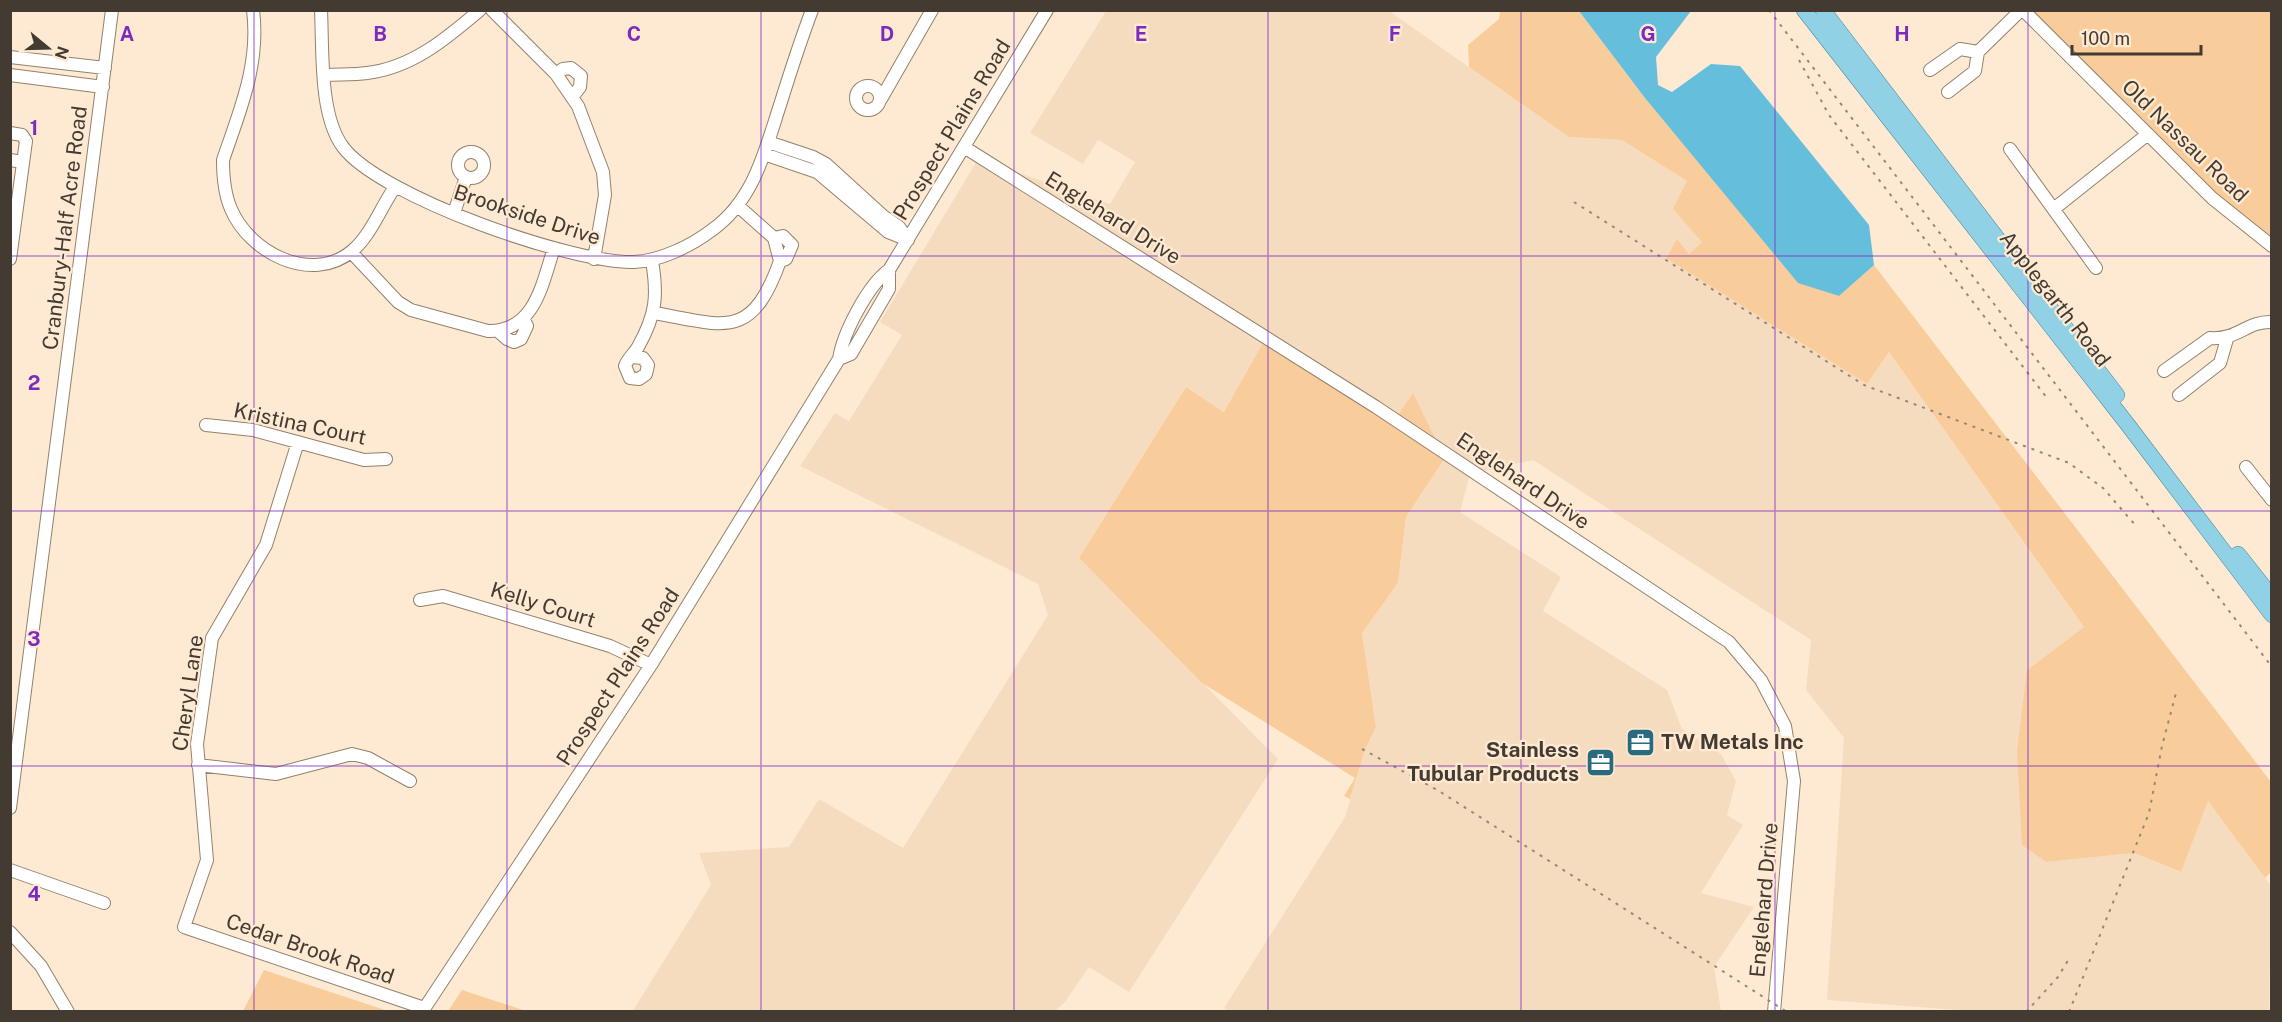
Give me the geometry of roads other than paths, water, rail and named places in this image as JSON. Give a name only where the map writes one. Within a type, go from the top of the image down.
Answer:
[{"type":"main road","name":"Applegarth Road","points":[[1804,10],[2128,425],[2271,615]]},
{"type":"main road","name":"Applegarth Road","points":[[1823,10],[2271,597]]},
{"type":"street","name":"Cranbury-Half Acre Road","points":[[10,808],[49,522],[112,10]]},
{"type":"street","points":[[254,10],[256,32],[253,66],[224,160],[225,192],[232,211],[247,233],[279,257],[299,265],[326,264],[351,252],[366,235],[395,187]]},
{"type":"street","name":"Brookside Drive","points":[[321,10],[330,120],[342,146],[351,157],[395,187],[418,199],[554,248],[614,262],[652,261],[713,230],[738,206],[758,173],[812,10]]},
{"type":"street","points":[[325,75],[368,73],[396,66],[436,46],[480,10]]},
{"type":"street","points":[[492,10],[556,74],[573,96],[603,172],[604,195],[594,259]]},
{"type":"street","points":[[881,99],[932,10]]},
{"type":"street","name":"Prospect Plains Road","points":[[423,1010],[651,665],[839,359],[851,354],[889,289],[889,270],[1047,10]]},
{"type":"street","points":[[1948,92],[1975,71],[1978,52],[2022,10]]},
{"type":"street","name":"Old Nassau Road","points":[[2022,10],[2212,198],[2271,246]]},
{"type":"street","points":[[1930,70],[1960,49],[1978,52]]},
{"type":"street","points":[[10,57],[105,68]]},
{"type":"street","points":[[44,80],[44,67],[51,62]]},
{"type":"street","points":[[556,74],[563,69],[571,68],[581,76],[580,87],[573,96]]},
{"type":"street","points":[[10,75],[102,87]]},
{"type":"street","points":[[10,133],[24,136],[26,141],[17,160],[10,259]]},
{"type":"street","points":[[2055,208],[2114,164],[2148,134]]},
{"type":"street","name":"Englehard Drive","points":[[964,147],[1376,406],[1728,642],[1761,680],[1785,726],[1794,782],[1773,1011]]},
{"type":"street","points":[[766,148],[817,172],[888,232],[908,240]]},
{"type":"street","points":[[2010,148],[2096,268]]},
{"type":"street","points":[[454,213],[466,177]]},
{"type":"street","points":[[654,314],[723,325],[734,323],[753,311],[780,261],[774,238],[738,206]]},
{"type":"street","points":[[351,252],[404,306],[488,331],[499,332],[524,320],[534,307],[554,248]]},
{"type":"street","points":[[632,357],[654,314],[656,286],[652,261]]},
{"type":"street","points":[[2164,371],[2210,338],[2227,339],[2253,325],[2271,322]]},
{"type":"street","points":[[2179,395],[2220,363],[2227,339]]},
{"type":"street","name":"Kristina Court","points":[[206,425],[253,430],[364,460],[386,459]]},
{"type":"street","name":"Cheryl Lane","points":[[184,927],[207,860],[197,744],[212,638],[266,544],[298,442]]},
{"type":"street","points":[[2246,468],[2271,500]]},
{"type":"street","name":"Kelly Court","points":[[420,600],[443,596],[610,645],[651,665]]},
{"type":"street","points":[[198,765],[276,774],[351,754],[368,758],[410,781]]},
{"type":"street","points":[[10,870],[104,903]]},
{"type":"street","name":"Cedar Brook Road","points":[[184,927],[423,1010]]},
{"type":"street","points":[[10,932],[41,966],[68,1011]]},
{"type":"water","points":[[1579,11],[1691,11],[1656,57],[1658,85],[1672,92],[1711,64],[1740,66],[1869,225],[1874,265],[1839,296],[1798,283],[1645,98]]},
{"type":"railway","points":[[1769,10],[2272,667]]},
{"type":"railway","points":[[1799,60],[1829,115],[2047,398]]},
{"type":"railway","points":[[1574,202],[1864,385],[2069,463],[2103,488],[2137,527]]},
{"type":"railway","points":[[2069,1012],[2149,813],[2162,746],[2176,693]]},
{"type":"railway","points":[[1362,749],[1439,791],[1787,1012]]},
{"type":"railway","points":[[2026,1012],[2058,977],[2070,957]]},
{"type":"place","name":"TW Metals Inc","points":[[1640,742]]},
{"type":"place","name":"Stainless Tubular Products","points":[[1600,762]]}]
